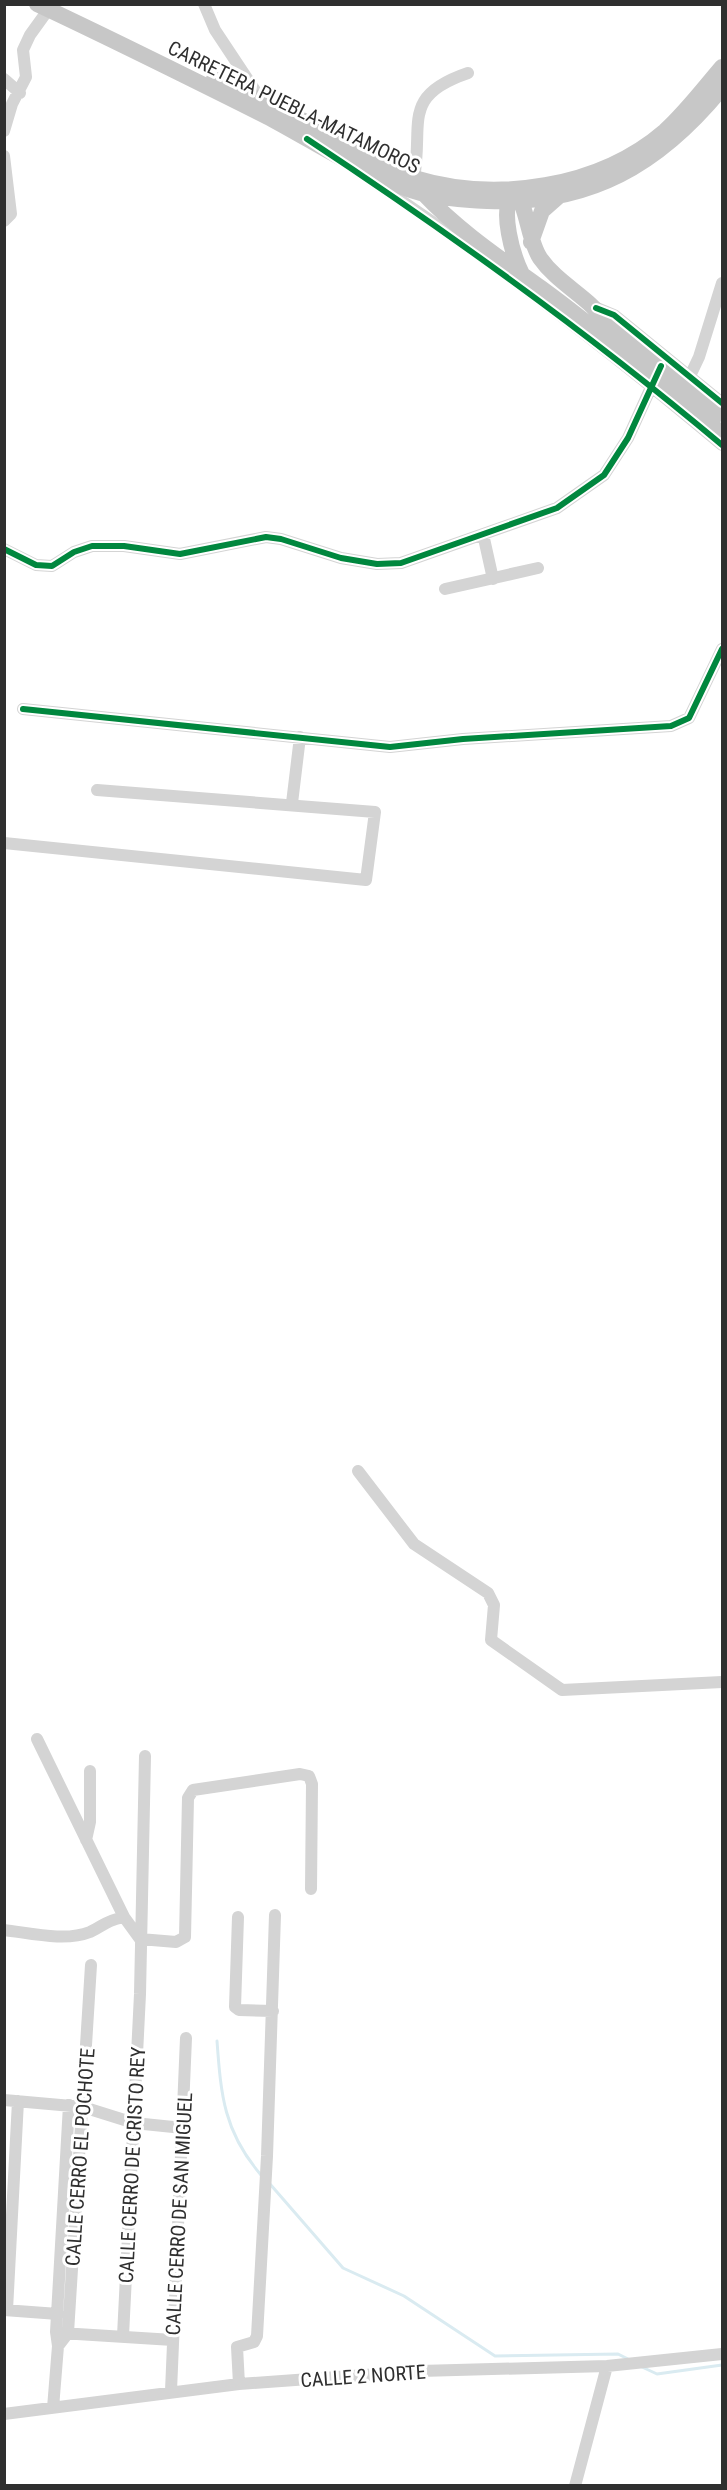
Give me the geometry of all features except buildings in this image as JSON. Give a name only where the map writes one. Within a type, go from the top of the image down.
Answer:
[{"type":"main road","name":"CARRETERA PUEBLA-MATAMOROS","points":[[48,6],[390,169],[414,178],[514,194],[579,178],[632,155],[665,130],[723,67]]},
{"type":"main road","name":"CARRETERA PUEBLA-MATAMOROS","points":[[264,108],[308,139],[380,176],[424,194],[565,195],[608,182],[652,157],[688,128],[723,88]]},
{"type":"main road","points":[[424,194],[440,211],[656,377],[723,434]]},
{"type":"main road","points":[[514,194],[531,242],[551,271],[596,308],[656,377],[723,414]]},
{"type":"main road","points":[[514,194],[513,251],[523,275],[544,303]]},
{"type":"main road","points":[[531,242],[542,212],[554,199],[565,195]]},
{"type":"street","points":[[204,4],[215,30],[264,108]]},
{"type":"street","points":[[4,131],[12,104],[20,93],[26,77],[23,51],[48,6]]},
{"type":"street","points":[[414,178],[417,115],[428,96],[441,85],[468,73]]},
{"type":"street","points":[[4,79],[20,93]]},
{"type":"street","points":[[308,139],[413,209],[544,303],[656,377],[723,445]]},
{"type":"street","points":[[4,156],[10,214],[4,221]]},
{"type":"street","points":[[690,376],[699,357],[723,283]]},
{"type":"street","points":[[596,308],[614,315],[723,403]]},
{"type":"street","points":[[4,549],[36,565],[52,566],[74,552],[92,546],[124,546],[180,554],[266,537],[341,558],[377,564],[401,562],[558,508],[604,475],[628,438],[656,377]]},
{"type":"street","points":[[479,536],[489,580]]},
{"type":"street","points":[[445,590],[538,568]]},
{"type":"street","points":[[23,709],[390,747],[464,739],[671,726],[689,718],[723,649]]},
{"type":"street","points":[[292,803],[300,737]]},
{"type":"street","points":[[4,843],[366,880],[375,812],[292,803],[97,790]]},
{"type":"street","points":[[358,1471],[414,1544],[488,1593],[494,1605],[491,1640],[562,1690],[723,1682]]},
{"type":"street","points":[[37,1739],[124,1917],[140,1939],[180,1942],[185,1937],[188,1798],[193,1790],[300,1774],[309,1776],[312,1784],[310,1889]]},
{"type":"street","name":"CALLE CERRO DE CRISTO REY","points":[[123,2336],[140,1994],[145,1756]]},
{"type":"street","points":[[86,1839],[90,1822],[90,1771]]},
{"type":"street","points":[[239,2384],[237,2347],[254,2342],[257,2338],[267,2156],[275,1915]]},
{"type":"street","points":[[4,1930],[60,1936],[89,1932],[106,1920],[124,1917]]},
{"type":"street","points":[[238,1917],[235,2007],[239,2010],[273,2012]]},
{"type":"street","name":"CALLE CERRO EL POCHOTE","points":[[53,2408],[83,2106],[91,1965]]},
{"type":"street","name":"CALLE CERRO DE SAN MIGUEL","points":[[171,2391],[186,2038]]},
{"type":"street","points":[[4,2100],[83,2106],[134,2123],[183,2128]]},
{"type":"street","points":[[18,2100],[6,2310],[58,2314]]},
{"type":"street","name":"CALLE CERRO EL POCHOTE","points":[[62,2333],[58,2314],[69,2105]]},
{"type":"street","points":[[62,2333],[173,2340]]},
{"type":"street","name":"CALLE 2 NORTE","points":[[4,2414],[239,2384],[420,2371],[607,2366],[723,2354]]},
{"type":"street","points":[[575,2486],[607,2366]]},
{"type":"waterway","points":[[217,2041],[220,2079],[232,2128],[239,2144],[261,2175]]},
{"type":"waterway","points":[[270,2184],[343,2268],[404,2296],[495,2356],[618,2354],[628,2359]]},
{"type":"waterway","points":[[642,2367],[657,2374],[722,2365]]},
{"type":"cycle path","points":[[307,139],[414,211],[571,324],[722,445]]},
{"type":"cycle path","points":[[596,308],[614,315],[722,403]]},
{"type":"cycle path","points":[[4,549],[36,565],[52,566],[74,552],[92,546],[124,546],[180,554],[266,537],[281,539],[341,558],[377,564],[401,563],[557,508],[604,475],[628,438],[661,366]]},
{"type":"cycle path","points":[[23,709],[390,747],[463,739],[671,726],[689,718],[722,649]]}]
